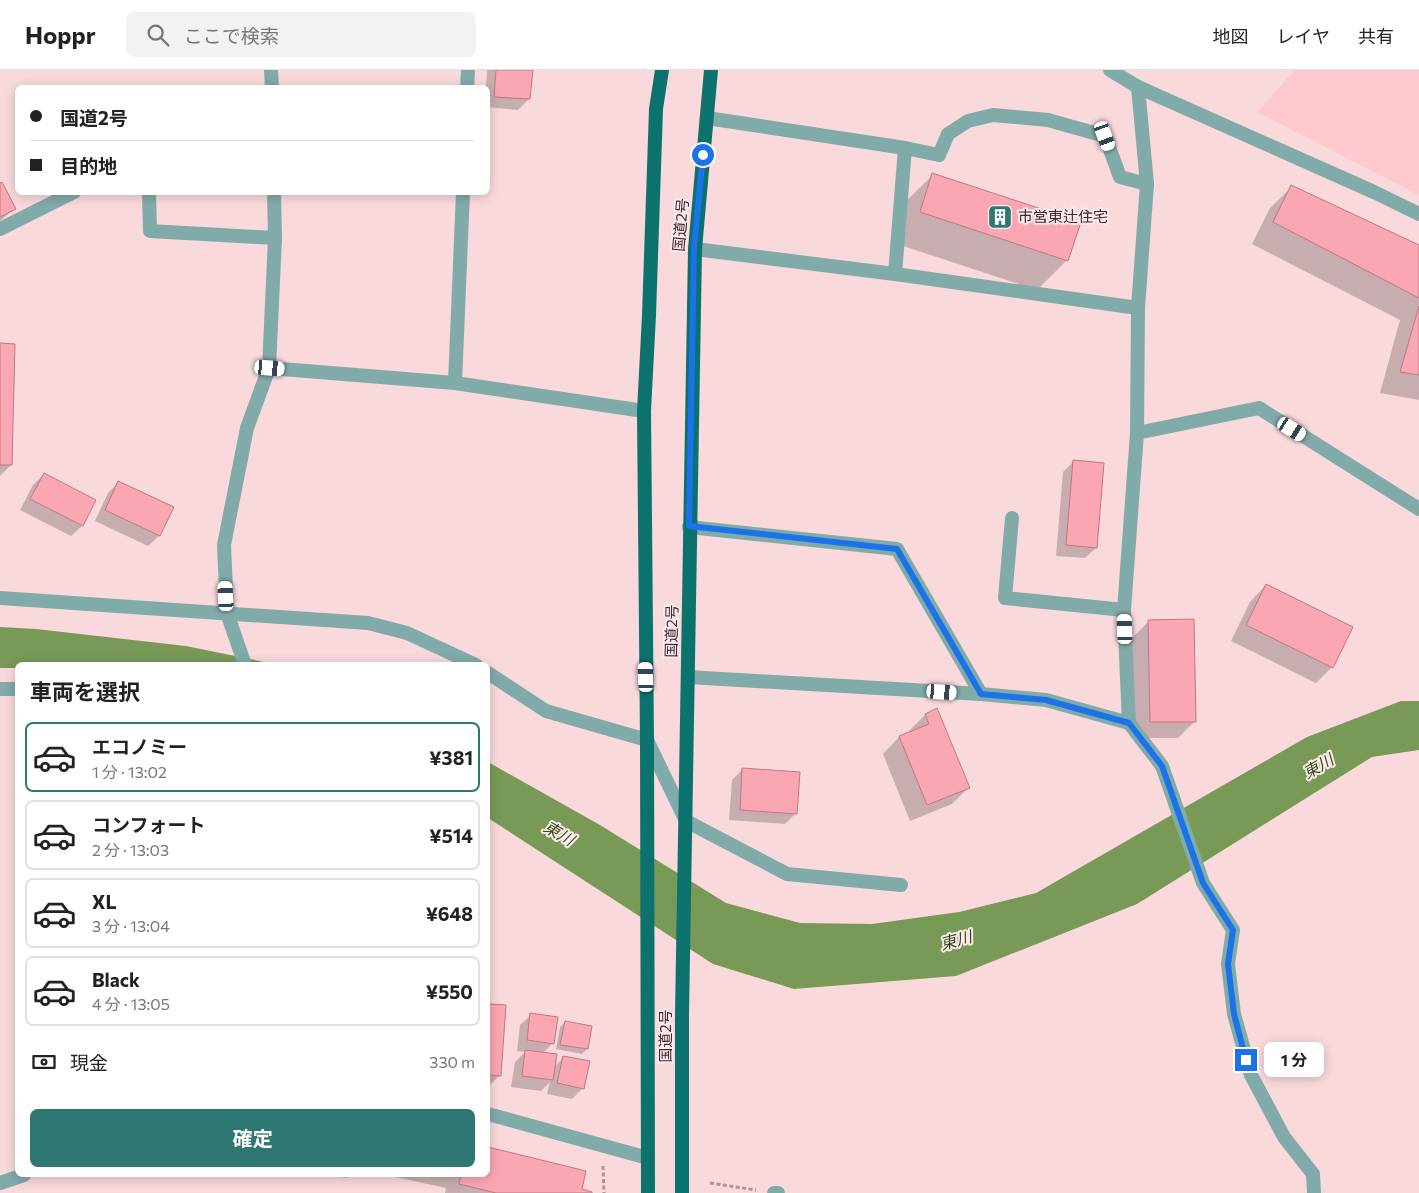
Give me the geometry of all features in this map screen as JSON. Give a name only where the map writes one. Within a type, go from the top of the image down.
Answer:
[{"type":"highway","name":"国道2号","points":[[648,1193],[644,411],[656,109],[662,70]]},
{"type":"highway","name":"国道2号","points":[[682,1193],[682,1014],[694,249],[711,70]]},
{"type":"street","points":[[272,70],[272,85]]},
{"type":"street","points":[[468,70],[468,85]]},
{"type":"street","points":[[1110,70],[1138,87],[1419,214]]},
{"type":"street","points":[[1138,87],[1147,184],[1138,308],[1137,433],[1124,610],[1129,723],[1162,766],[1203,883],[1233,930],[1228,964],[1234,1014],[1251,1075],[1284,1137],[1314,1174],[1314,1193]]},
{"type":"street","points":[[707,118],[940,155],[948,134],[968,121],[992,115],[1048,120],[1105,136],[1120,177],[1147,184]]},
{"type":"street","points":[[895,274],[905,148]]},
{"type":"street","points":[[0,228],[68,195]]},
{"type":"street","points":[[149,195],[150,231],[275,238]]},
{"type":"street","points":[[244,662],[227,613],[224,545],[247,428],[270,368],[275,238],[274,195]]},
{"type":"street","points":[[455,383],[463,195]]},
{"type":"street","points":[[694,249],[895,274],[1138,308]]},
{"type":"street","points":[[270,368],[455,383],[644,411]]},
{"type":"street","points":[[1137,433],[1259,408],[1419,509]]},
{"type":"street","points":[[1012,518],[1005,598],[1124,610]]},
{"type":"street","points":[[689,526],[897,549],[981,694]]},
{"type":"street","points":[[0,598],[368,623],[407,633],[470,662]]},
{"type":"street","points":[[490,674],[546,711],[647,740],[686,822],[787,874],[901,885]]},
{"type":"street","points":[[688,677],[981,694],[1046,700],[1129,723]]},
{"type":"street","points":[[0,689],[15,689]]},
{"type":"street","points":[[490,1115],[648,1158]]},
{"type":"street","points":[[0,1184],[19,1177]]},
{"type":"path","points":[[603,1165],[604,1193]]},
{"type":"path","points":[[710,1183],[756,1190]]},
{"type":"shaded area","points":[[1295,70],[1419,70],[1419,195],[1257,112]]},
{"type":"water","points":[[0,627],[36,629],[186,646],[264,662],[15,662],[15,668],[0,668]]},
{"type":"water","name":"東川","points":[[1401,701],[1419,701],[1419,750],[1372,757],[1137,904],[956,976],[794,989],[713,964],[490,819],[490,763],[600,825],[726,903],[800,923],[872,924],[959,912],[1036,893],[1307,737]]},
{"type":"building","points":[[496,70],[533,70],[530,99],[494,97]]},
{"type":"building","name":"市営東辻住宅","points":[[932,173],[1081,222],[1068,261],[920,212]]},
{"type":"building","points":[[2,182],[16,209],[0,217],[0,183]]},
{"type":"building","points":[[1291,185],[1419,245],[1419,298],[1273,222]]},
{"type":"building","points":[[1419,306],[1419,375],[1400,372]]},
{"type":"building","points":[[0,343],[15,344],[12,465],[0,465]]},
{"type":"building","points":[[1073,460],[1104,463],[1097,548],[1066,545]]},
{"type":"building","points":[[44,473],[96,500],[83,526],[30,499]]},
{"type":"building","points":[[118,481],[174,507],[160,536],[105,510]]},
{"type":"building","points":[[1266,584],[1353,627],[1333,668],[1246,625]]},
{"type":"building","points":[[1194,619],[1196,722],[1150,722],[1148,620]]},
{"type":"building","points":[[937,708],[970,788],[927,805],[899,736],[929,724],[925,714]]},
{"type":"building","points":[[742,768],[800,772],[797,814],[740,810]]},
{"type":"building","points":[[490,1004],[506,1005],[501,1076],[490,1075]]},
{"type":"building","points":[[530,1013],[558,1017],[554,1044],[527,1040]]},
{"type":"building","points":[[565,1021],[592,1026],[588,1049],[560,1045]]},
{"type":"building","points":[[525,1050],[557,1054],[553,1080],[522,1076]]},
{"type":"building","points":[[563,1056],[590,1061],[584,1089],[557,1083]]},
{"type":"building","points":[[490,1147],[586,1171],[582,1189],[592,1193],[496,1193],[459,1184],[461,1177],[490,1177]]},
{"type":"place","name":"市営東辻住宅","points":[[1000,217]]},
{"type":"route","points":[[703,155],[694,249],[689,526],[897,549],[981,694],[1046,700],[1129,723],[1162,766],[1203,883],[1233,930],[1228,964],[1234,1014],[1246,1060]]}]
